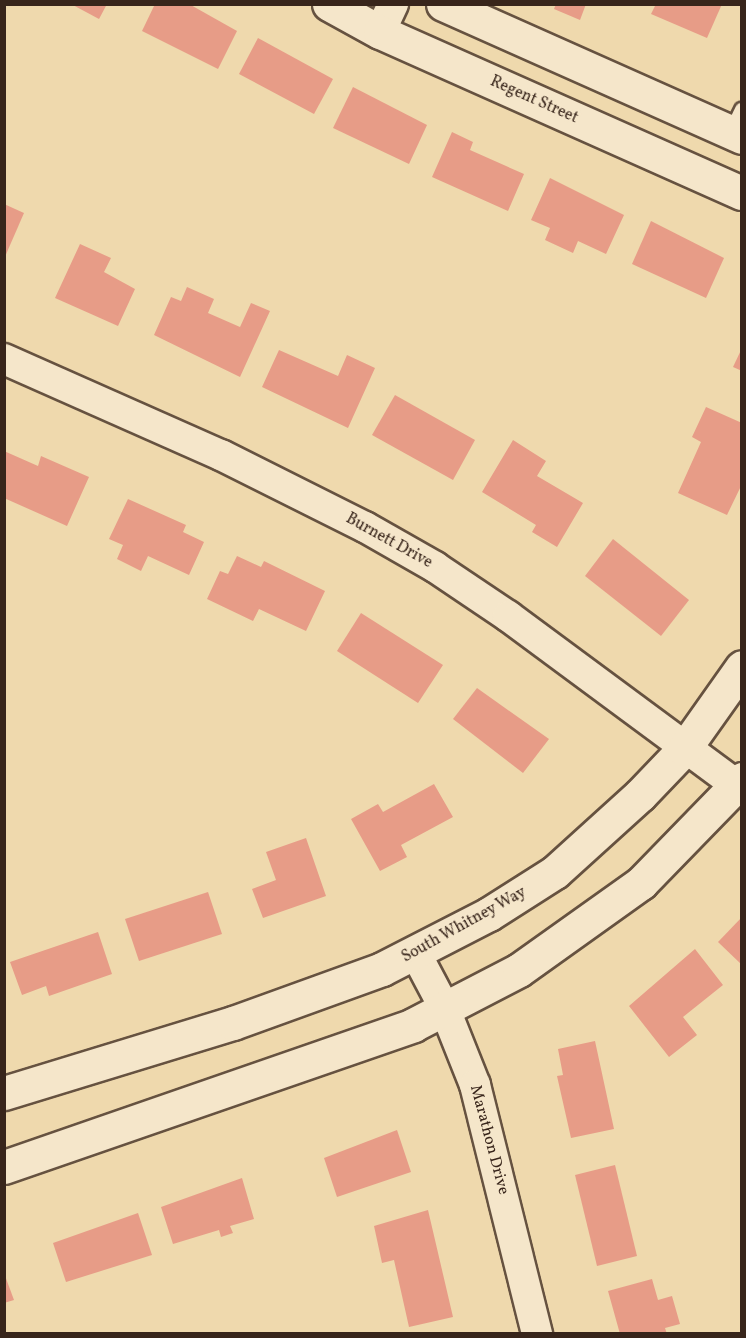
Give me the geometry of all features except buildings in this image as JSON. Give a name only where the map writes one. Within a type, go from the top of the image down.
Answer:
[{"type":"main road","name":"Regent Street","points":[[329,4],[387,18],[741,193]]},
{"type":"main road","points":[[443,4],[738,126]]},
{"type":"main road","name":"South Whitney Way","points":[[4,1094],[233,1023],[416,954],[555,872],[684,749],[741,667]]},
{"type":"main road","points":[[4,1167],[413,1025],[519,970],[642,883],[739,782]]},
{"type":"street","name":"Burnett Drive","points":[[4,360],[221,455],[385,538],[508,616],[684,749],[739,782]]},
{"type":"street","name":"Marathon Drive","points":[[416,954],[444,1007],[475,1085],[537,1334]]}]
